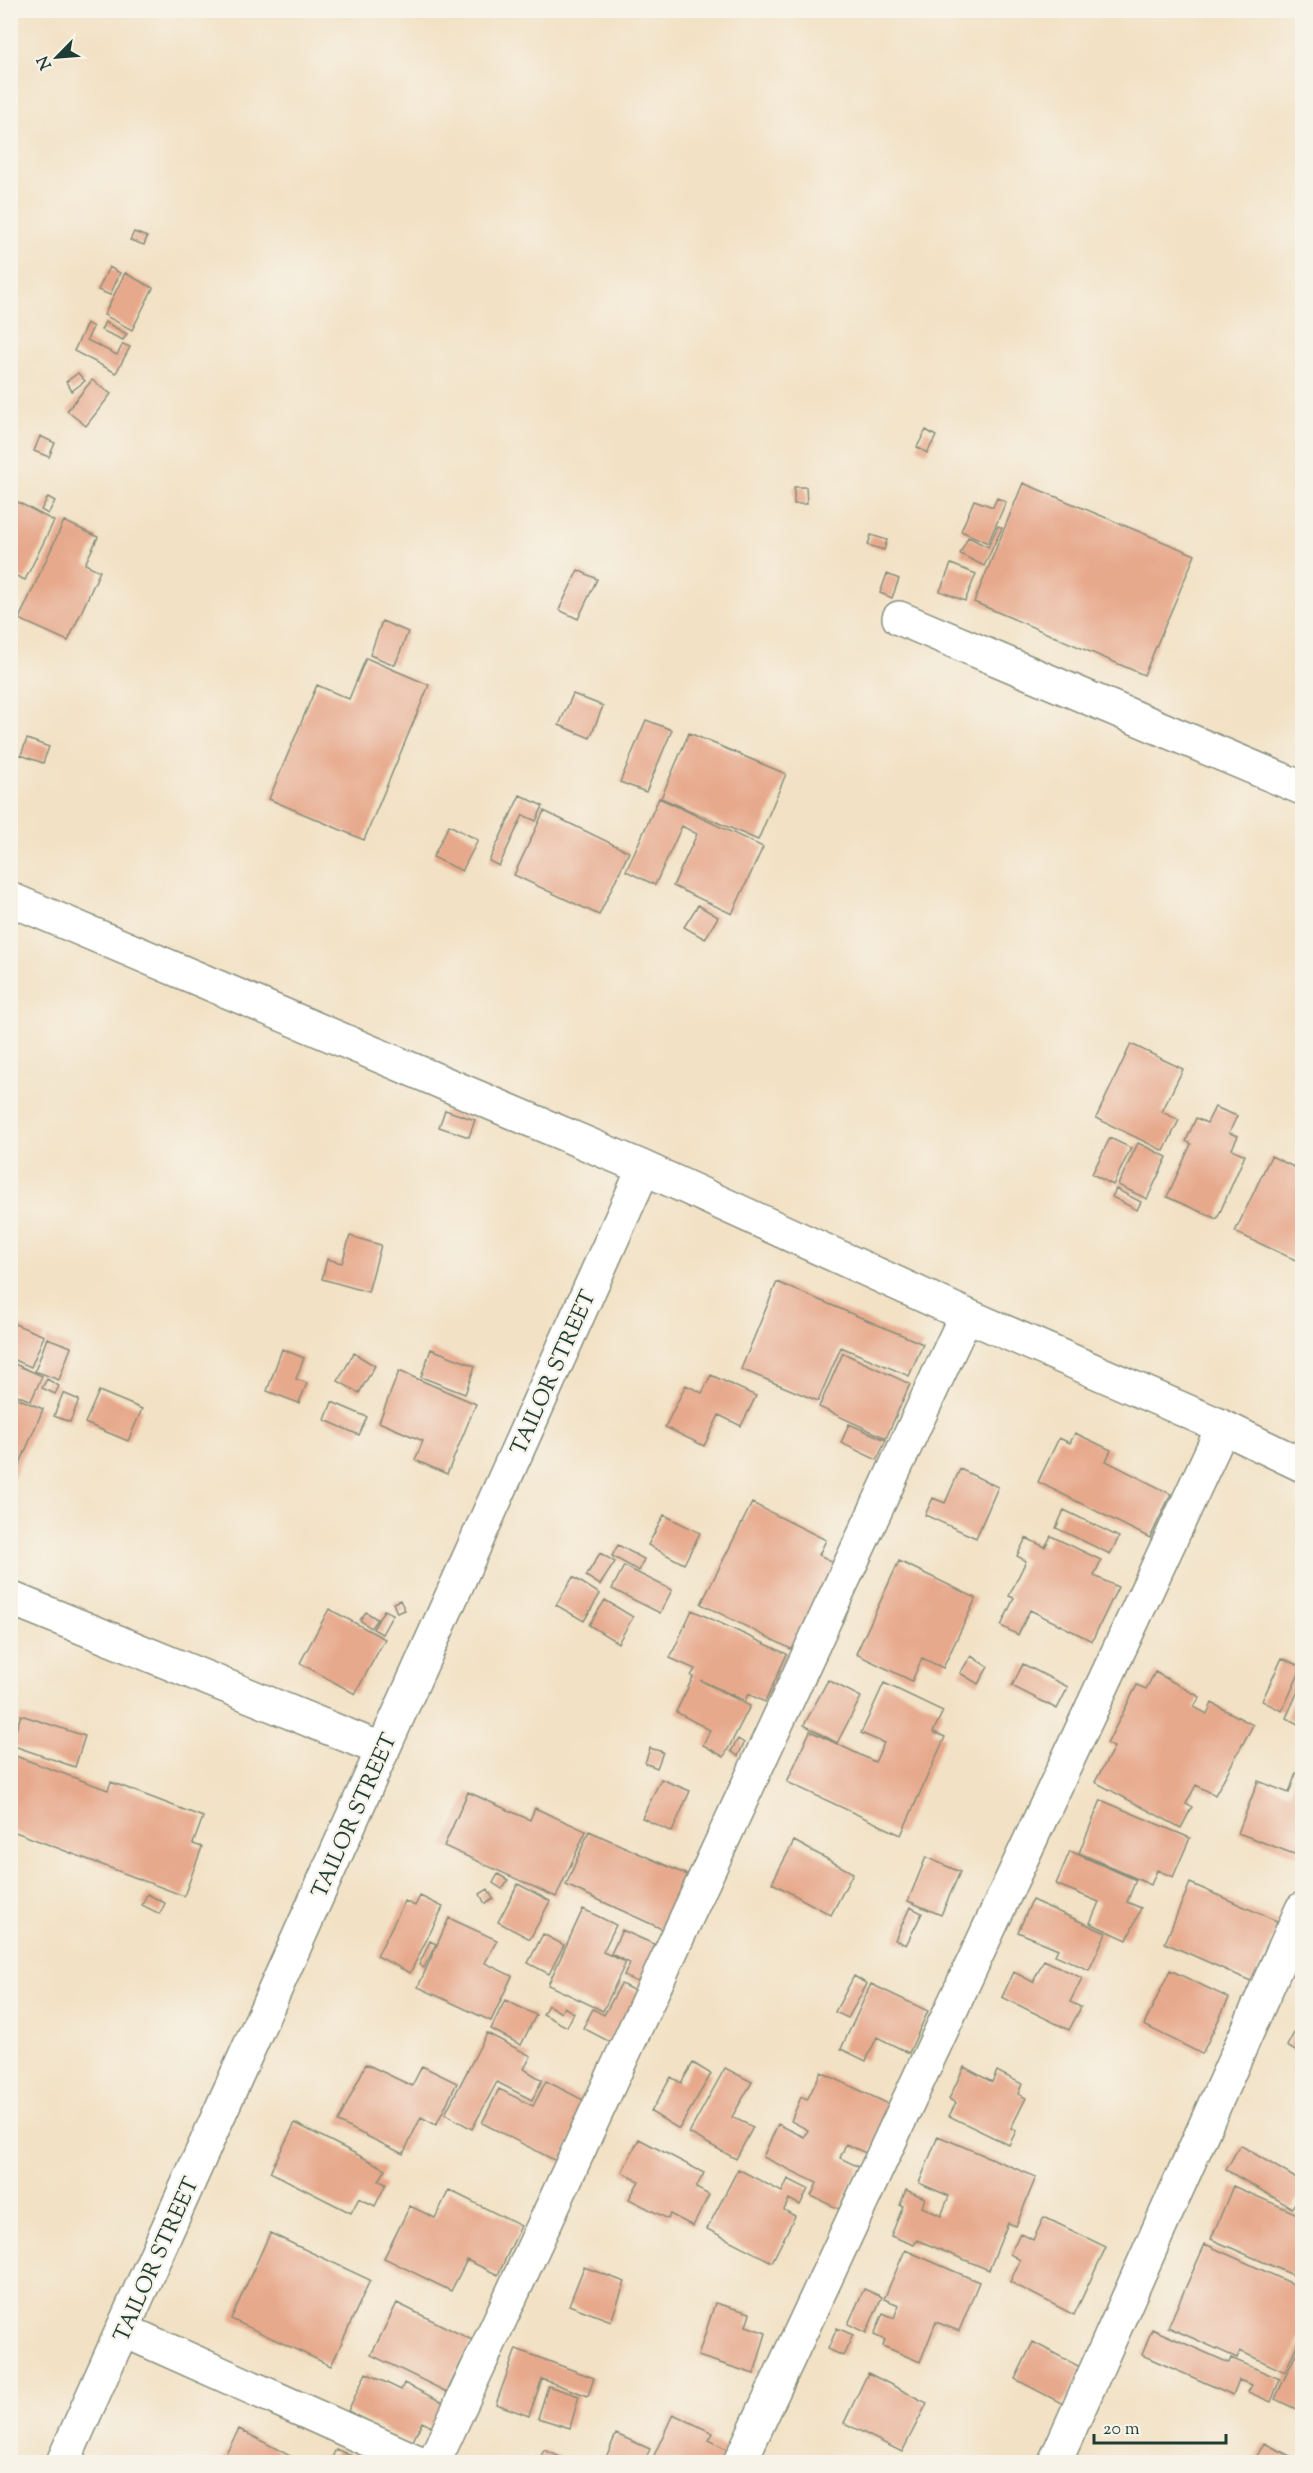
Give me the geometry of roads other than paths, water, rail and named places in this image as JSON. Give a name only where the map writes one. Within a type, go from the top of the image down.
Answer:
[{"type":"street","points":[[898,618],[1302,788]]},
{"type":"street","points":[[10,899],[644,1168],[966,1315],[1223,1427],[1302,1465]]},
{"type":"street","name":"TAILOR STREET","points":[[63,2463],[644,1168]]},
{"type":"street","points":[[434,2463],[966,1315]]},
{"type":"street","points":[[740,2463],[1223,1427]]},
{"type":"street","points":[[10,1598],[383,1750]]},
{"type":"street","points":[[1055,2463],[1302,1909]]},
{"type":"street","points":[[123,2330],[418,2463]]}]
